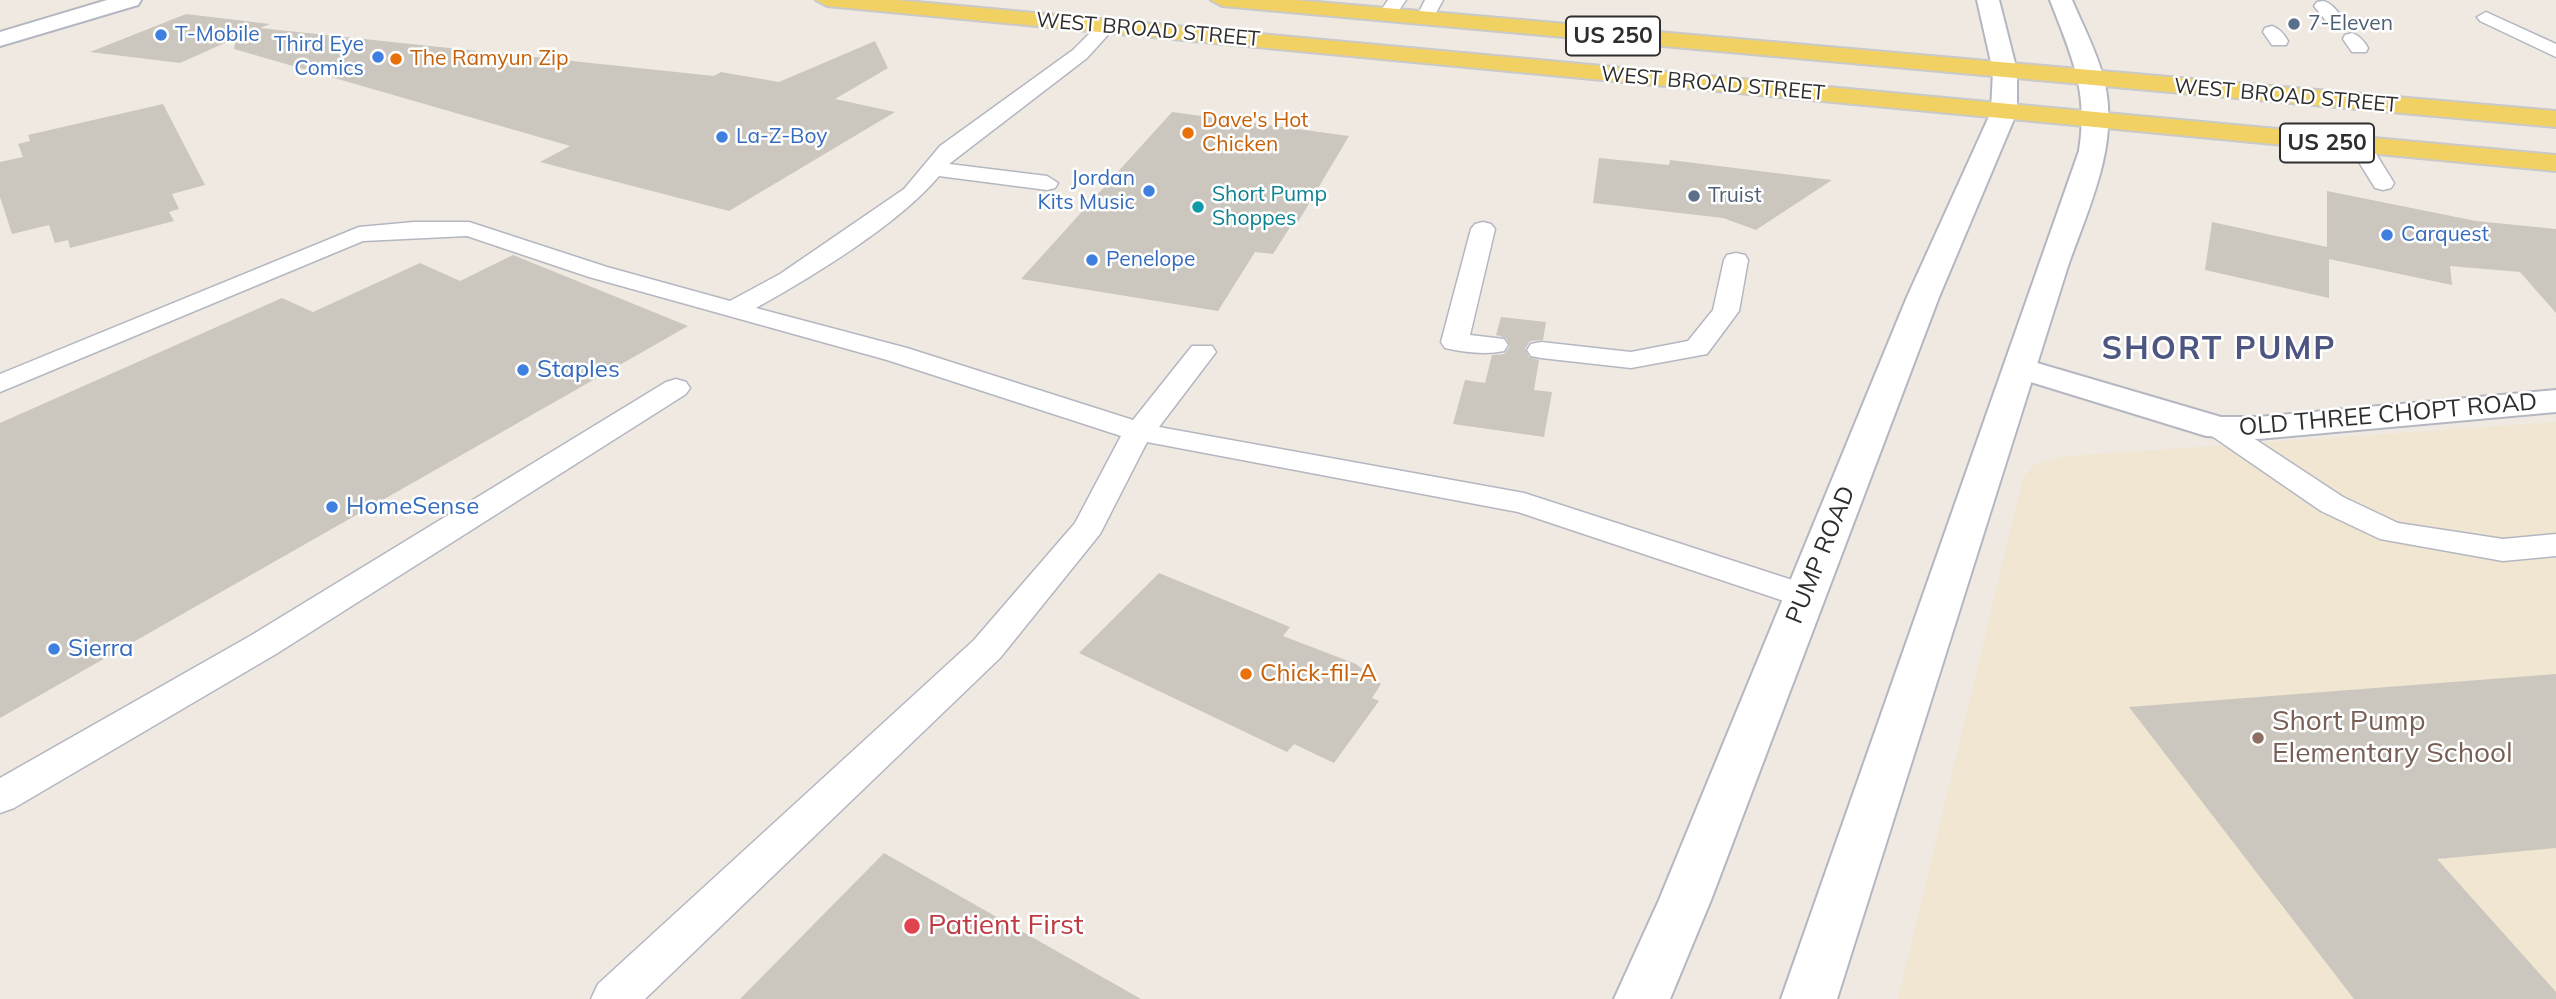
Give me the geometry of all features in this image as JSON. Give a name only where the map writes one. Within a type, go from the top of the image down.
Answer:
[{"type":"main road","name":"WEST BROAD STREET","points":[[827,0],[2556,163]]},
{"type":"main road","name":"WEST BROAD STREET","points":[[1222,0],[1430,9],[2005,71],[2556,120]]},
{"type":"main road","points":[[1987,0],[2005,71],[2004,112]]},
{"type":"main road","points":[[1809,999],[2088,171],[2098,121],[2092,79],[2061,0]]},
{"type":"main road","points":[[0,39],[120,2]]},
{"type":"main road","name":"PUMP ROAD","points":[[1642,999],[1685,900],[1923,297],[2004,112]]},
{"type":"main road","name":"OLD THREE CHOPT ROAD","points":[[2020,368],[2220,428],[2258,428],[2556,401]]},
{"type":"lane","points":[[2486,18],[2556,51]]},
{"type":"lane","points":[[733,310],[789,279],[912,194],[931,168],[965,137],[1080,54],[1107,26]]},
{"type":"lane","points":[[2360,146],[2383,183]]},
{"type":"lane","points":[[931,168],[1047,183]]},
{"type":"lane","points":[[0,384],[359,234],[414,229],[470,229],[597,272],[897,354],[1140,432],[1524,503],[1805,596]]},
{"type":"lane","points":[[1483,229],[1455,342],[1494,345]]},
{"type":"lane","points":[[1541,349],[1631,360],[1697,348],[1726,312],[1736,260]]},
{"type":"lane","points":[[614,999],[987,649],[1089,527],[1128,447],[1202,352]]},
{"type":"lane","points":[[0,797],[263,645],[676,388]]},
{"type":"lane","points":[[2220,428],[2332,504],[2391,532],[2503,550],[2556,545]]},
{"type":"shaded area","name":"Short Pump Elementary School","points":[[2556,422],[2556,999],[1898,999],[2023,478],[2034,465],[2059,457],[2095,454]]},
{"type":"building","points":[[186,14],[270,24],[260,28],[714,76],[721,72],[779,82],[875,41],[888,68],[835,99],[895,112],[729,211],[540,162],[570,146],[234,49],[236,38],[180,63],[90,52]]},
{"type":"building","points":[[163,104],[205,185],[172,194],[179,209],[169,212],[174,221],[70,248],[68,240],[55,243],[49,225],[12,234],[0,197],[0,162],[23,157],[18,144],[30,141],[28,135]]},
{"type":"building","name":"Short Pump Shoppes","points":[[1172,112],[1349,136],[1298,222],[1294,221],[1273,254],[1255,252],[1218,311],[1021,279]]},
{"type":"building","name":"Truist","points":[[1599,158],[1669,165],[1670,160],[1832,180],[1756,230],[1723,218],[1593,203]]},
{"type":"building","name":"Carquest","points":[[2327,191],[2476,221],[2556,229],[2556,313],[2520,272],[2450,266],[2452,285],[2329,259],[2329,298],[2205,270],[2212,222],[2327,247]]},
{"type":"building","points":[[513,255],[688,326],[0,718],[0,423],[282,298],[313,312],[420,263],[460,281]]},
{"type":"building","points":[[1501,317],[1546,322],[1543,340],[1530,341],[1525,349],[1529,357],[1539,360],[1534,390],[1552,392],[1544,437],[1453,424],[1465,380],[1485,383],[1492,355],[1504,354],[1510,346],[1506,338],[1496,335]]},
{"type":"building","name":"Chick-fil-A","points":[[1159,573],[1290,627],[1283,636],[1356,664],[1381,684],[1372,698],[1379,701],[1334,763],[1294,744],[1287,752],[1079,653]]},
{"type":"building","points":[[2556,674],[2556,848],[2437,859],[2556,992],[2556,999],[2354,999],[2129,707]]},
{"type":"building","name":"Patient First","points":[[884,853],[1141,999],[740,999]]},
{"type":"place","name":"7-Eleven","points":[[2294,24]]},
{"type":"place","name":"T-Mobile","points":[[161,35]]},
{"type":"place","name":"Third Eye Comics","points":[[378,57]]},
{"type":"place","name":"The Ramyun Zip","points":[[396,59]]},
{"type":"place","name":"Dave's Hot Chicken","points":[[1188,133]]},
{"type":"place","name":"La-Z-Boy","points":[[722,137]]},
{"type":"place","name":"Jordan Kits Music","points":[[1149,191]]},
{"type":"place","name":"Truist","points":[[1694,196]]},
{"type":"place","name":"Short Pump Shoppes","points":[[1198,207]]},
{"type":"place","name":"Carquest","points":[[2387,235]]},
{"type":"place","name":"Penelope","points":[[1092,260]]},
{"type":"place","name":"Staples","points":[[523,370]]},
{"type":"place","name":"HomeSense","points":[[332,507]]},
{"type":"place","name":"Sierra","points":[[54,649]]},
{"type":"place","name":"Chick-fil-A","points":[[1246,674]]},
{"type":"place","name":"Short Pump Elementary School","points":[[2258,738]]},
{"type":"place","name":"Patient First","points":[[912,926]]},
{"type":"district","name":"SHORT PUMP","points":[[2219,349]]}]
